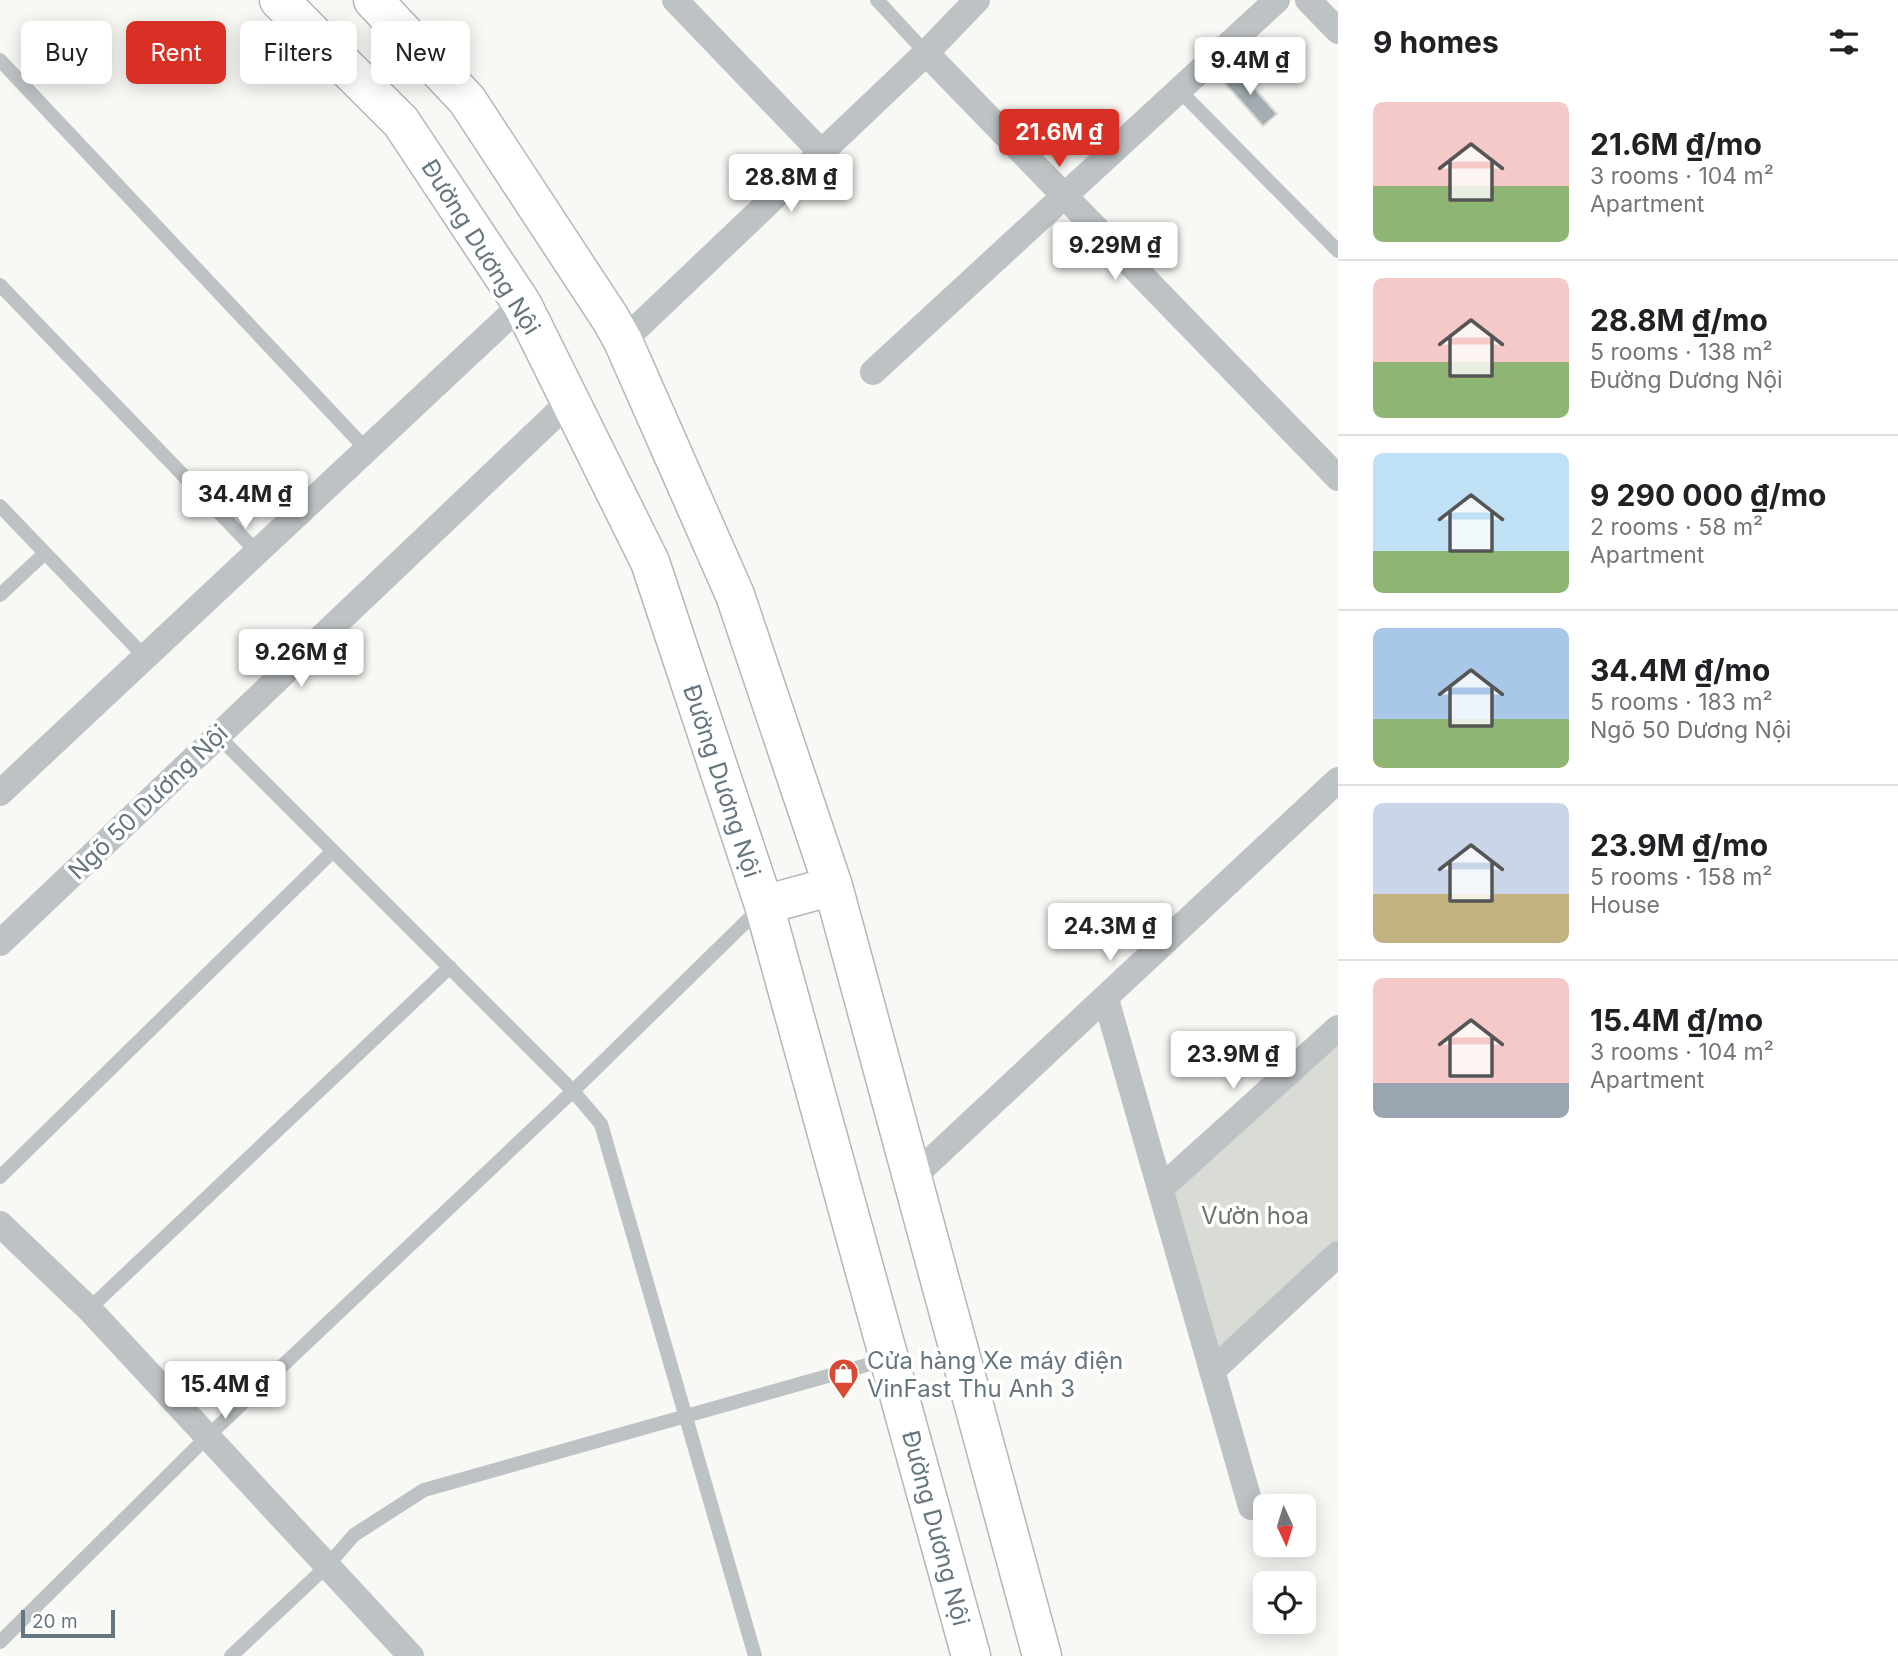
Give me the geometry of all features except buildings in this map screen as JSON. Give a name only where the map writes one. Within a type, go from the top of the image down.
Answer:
[{"type":"main road","name":"Đường Dương Nội","points":[[279,0],[401,122],[522,304],[650,562],[764,905],[971,1656]]},
{"type":"main road","points":[[373,0],[467,100],[623,341],[735,595],[833,886],[1042,1656]]},
{"type":"main road","points":[[764,905],[833,886]]},
{"type":"street","points":[[675,0],[822,153]]},
{"type":"street","points":[[623,341],[926,53],[977,0]]},
{"type":"street","points":[[873,372],[1277,0]]},
{"type":"street","points":[[1308,0],[1338,31]]},
{"type":"street","points":[[926,53],[1338,478]]},
{"type":"street","points":[[0,793],[522,304]]},
{"type":"street","name":"Ngõ 50 Dương Nội","points":[[0,943],[570,401]]},
{"type":"street","points":[[912,1178],[1338,780]]},
{"type":"street","points":[[1106,999],[1251,1507]]},
{"type":"street","points":[[1160,1189],[1338,1028]]},
{"type":"street","points":[[0,1224],[89,1309],[411,1656]]},
{"type":"street","points":[[1212,1371],[1338,1254]]},
{"type":"lane","points":[[877,0],[926,53]]},
{"type":"lane","points":[[0,60],[366,449]]},
{"type":"lane","points":[[1179,90],[1338,251]]},
{"type":"lane","points":[[0,285],[257,552]]},
{"type":"lane","points":[[0,506],[145,657]]},
{"type":"lane","points":[[0,595],[45,553]]},
{"type":"lane","points":[[218,736],[573,1091],[601,1124],[755,1656]]},
{"type":"lane","points":[[0,1177],[333,851]]},
{"type":"lane","points":[[0,1642],[207,1437],[573,1091],[764,905]]},
{"type":"lane","points":[[89,1309],[450,967]]},
{"type":"lane","points":[[231,1656],[327,1566],[354,1535],[424,1490],[890,1359]]},
{"type":"green space","name":"Vườn hoa","points":[[1338,1031],[1338,1251],[1213,1368],[1162,1190]]},
{"type":"place","name":"Cửa hàng Xe máy điện VinFast Thu Anh 3","points":[[844,1401]]}]
